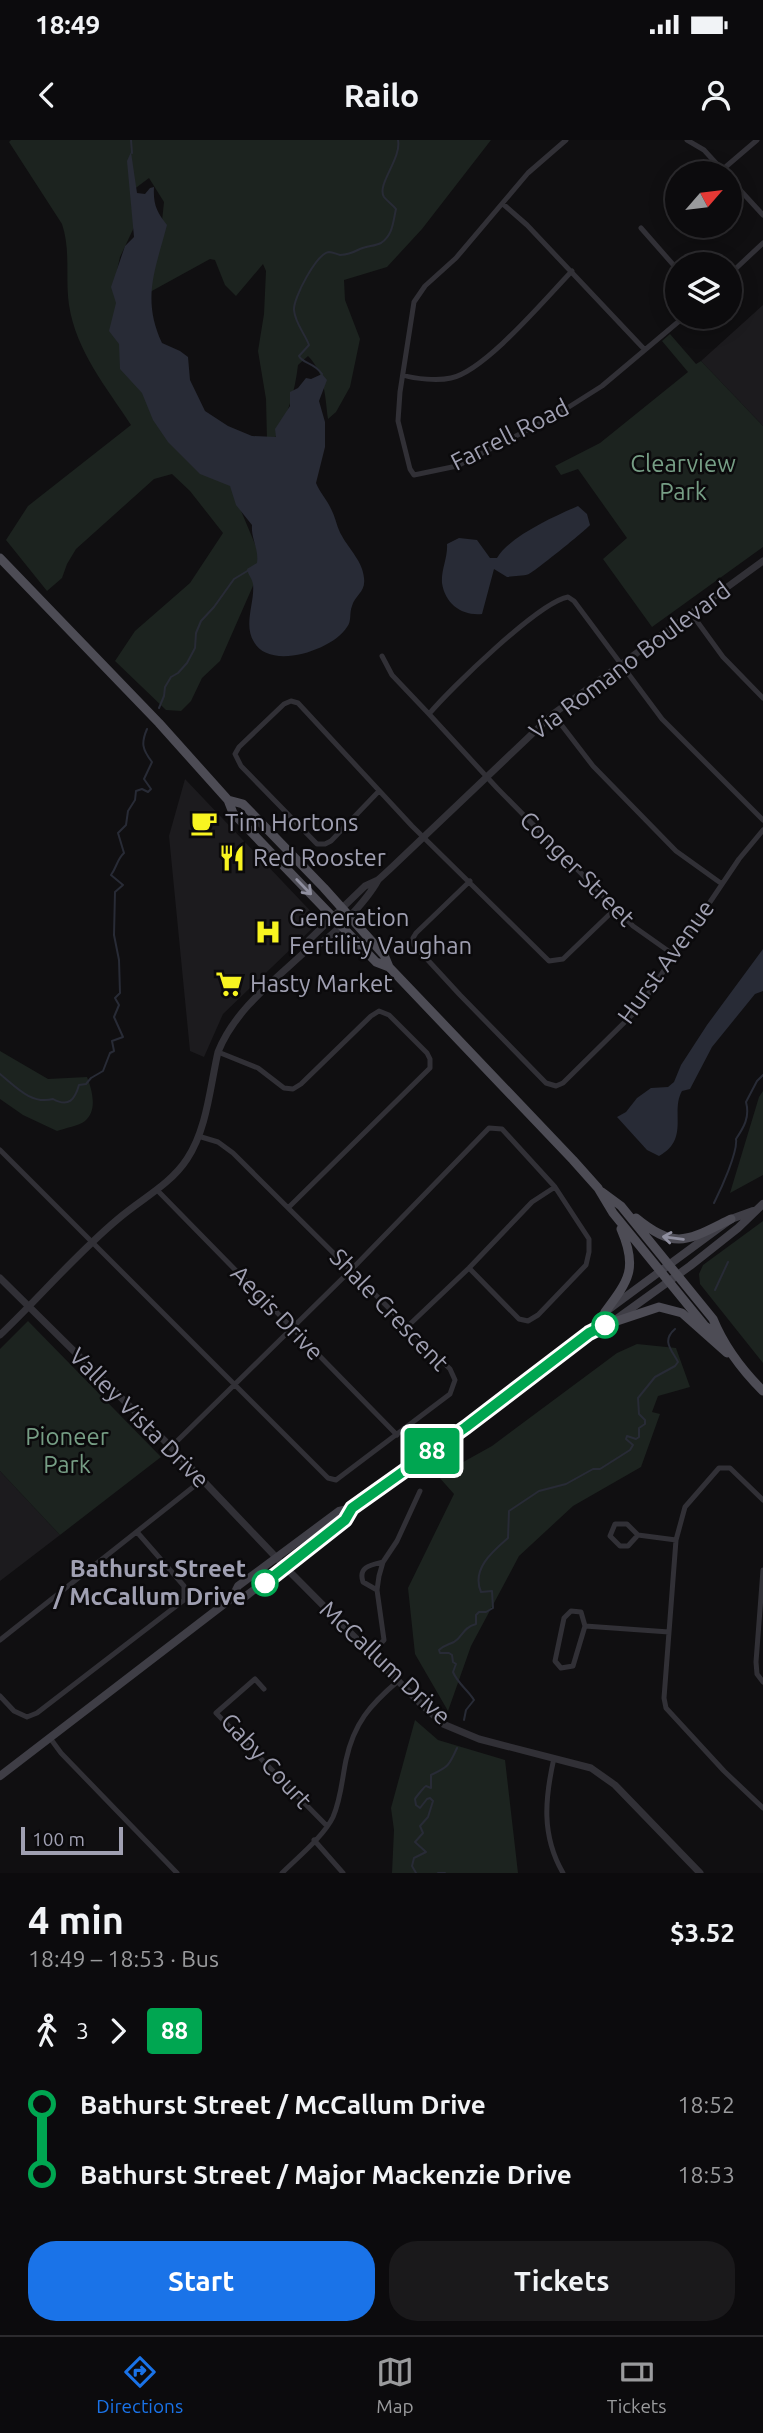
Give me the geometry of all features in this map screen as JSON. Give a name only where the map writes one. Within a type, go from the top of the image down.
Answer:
[{"type":"main road","points":[[0,558],[159,723],[228,800],[233,813],[376,962],[389,967]]},
{"type":"main road","points":[[228,800],[243,804],[346,912],[384,955],[389,967],[598,1188],[651,1230],[665,1238],[693,1237],[760,1207]]},
{"type":"main road","points":[[589,1333],[628,1281],[631,1266],[628,1246],[617,1218],[598,1188]]},
{"type":"main road","points":[[621,1206],[705,1326],[720,1336],[763,1391]]},
{"type":"main road","points":[[611,1323],[738,1228],[760,1207]]},
{"type":"main road","points":[[617,1218],[665,1268]]},
{"type":"main road","points":[[605,1312],[731,1219]]},
{"type":"main road","points":[[0,1776],[232,1598],[238,1586],[339,1511],[352,1508],[466,1427],[589,1333],[659,1307],[682,1313],[739,1363]]},
{"type":"main road","points":[[232,1598],[246,1597],[286,1567],[345,1520],[352,1508]]},
{"type":"street","name":"Farrell Road","points":[[566,140],[528,173],[456,258],[425,286],[414,302],[398,421],[402,443],[414,475],[457,466],[553,417],[602,386],[670,329]]},
{"type":"street","points":[[687,140],[704,150],[714,161]]},
{"type":"street","points":[[735,161],[757,140]]},
{"type":"street","points":[[742,192],[763,215]]},
{"type":"street","points":[[503,204],[572,271],[645,350]]},
{"type":"street","points":[[641,228],[665,255]]},
{"type":"street","points":[[742,263],[763,243]]},
{"type":"street","points":[[403,375],[451,378],[471,369],[498,346],[572,271]]},
{"type":"street","name":"Via Romano Boulevard","points":[[309,948],[317,947],[340,925],[346,912],[371,894],[377,880],[553,714],[762,564]]},
{"type":"street","points":[[429,714],[503,642],[562,598],[568,597],[574,601],[662,719],[763,820]]},
{"type":"street","points":[[691,613],[723,657],[763,698]]},
{"type":"street","name":"Conger Street","points":[[382,656],[392,675],[615,909],[642,934],[674,955]]},
{"type":"street","points":[[379,791],[331,841],[317,844],[241,766],[235,754],[284,704],[291,701],[303,706],[423,837],[543,956],[552,961],[563,959],[615,909]]},
{"type":"street","points":[[553,714],[593,766],[671,846],[722,884]]},
{"type":"street","name":"Hurst Avenue","points":[[470,881],[416,933],[414,945],[550,1086],[562,1084],[634,1014],[743,854],[763,830]]},
{"type":"street","points":[[0,1335],[91,1243],[120,1217],[157,1190],[187,1160],[198,1136],[222,1041],[245,1009],[309,948],[309,940],[333,917],[346,912]]},
{"type":"street","points":[[218,1052],[258,1068],[284,1088],[293,1089],[371,1016],[379,1012],[389,1016],[430,1059],[430,1068],[289,1207]]},
{"type":"street","points":[[171,1447],[351,1270],[489,1128],[502,1129],[555,1187],[589,1239],[586,1265],[538,1315],[528,1321],[519,1319],[469,1268]]},
{"type":"street","name":"Shale Crescent","points":[[0,1150],[328,1478],[336,1480],[450,1394],[454,1380],[450,1369],[233,1153],[218,1143],[198,1136]]},
{"type":"street","points":[[408,1326],[469,1268],[532,1202],[555,1187]]},
{"type":"street","name":"Aegis Drive","points":[[157,1190],[397,1435]]},
{"type":"street","name":"Valley Vista Drive","points":[[0,1278],[171,1447],[286,1567]]},
{"type":"street","points":[[763,1500],[730,1468],[719,1468],[685,1507],[676,1540],[664,1698],[666,1707],[724,1771],[763,1808]]},
{"type":"street","points":[[0,1640],[202,1480]]},
{"type":"street","points":[[372,1653],[384,1640],[377,1590],[383,1562],[397,1541],[420,1491]]},
{"type":"street","points":[[638,1535],[628,1546],[620,1546],[610,1536],[615,1524],[627,1524],[638,1535],[676,1540]]},
{"type":"street","points":[[0,1696],[20,1715],[27,1717],[37,1713],[184,1600],[184,1586],[137,1532]]},
{"type":"street","points":[[377,1590],[363,1583],[361,1576],[363,1569],[369,1565],[383,1562]]},
{"type":"street","name":"McCallum Drive","points":[[286,1567],[443,1724],[479,1739],[591,1768],[615,1785],[700,1873]]},
{"type":"street","points":[[763,1570],[756,1662],[757,1674],[763,1682]]},
{"type":"street","points":[[571,1611],[581,1612],[585,1626],[573,1665],[561,1668],[555,1661],[564,1618],[571,1611]]},
{"type":"street","points":[[585,1626],[669,1632]]},
{"type":"street","name":"Gaby Court","points":[[264,1689],[255,1679],[216,1713],[327,1826]]},
{"type":"street","points":[[282,1873],[332,1819],[341,1794],[346,1759],[357,1727],[365,1712],[398,1681]]},
{"type":"street","points":[[50,1738],[61,1753],[177,1873]]},
{"type":"street","points":[[554,1758],[546,1794],[547,1832],[555,1859],[563,1873]]},
{"type":"street","points":[[314,1840],[343,1873]]},
{"type":"shaded area","points":[[131,152],[137,193],[145,194],[154,187],[156,208],[167,225],[155,269],[151,297],[156,327],[162,343],[188,357],[190,380],[205,411],[228,426],[252,436],[276,437],[275,429],[290,406],[290,392],[298,388],[306,378],[311,379],[322,374],[327,380],[319,401],[325,422],[325,447],[316,483],[330,507],[340,533],[361,567],[364,583],[353,602],[347,627],[340,635],[316,650],[287,656],[273,655],[262,651],[254,642],[249,628],[253,584],[247,569],[257,563],[252,525],[236,505],[230,486],[200,474],[168,442],[153,420],[142,393],[120,369],[119,344],[109,331],[116,303],[111,287],[125,246],[134,237],[127,161]]},
{"type":"shaded area","points":[[763,305],[763,426],[701,361],[736,329],[742,329],[742,324]]},
{"type":"shaded area","points":[[578,506],[587,514],[590,525],[529,574],[507,577],[494,569],[482,614],[461,611],[451,603],[442,583],[447,544],[459,538],[477,540],[490,558],[497,558],[522,535]]},
{"type":"shaded area","points":[[185,779],[320,921],[223,1014],[204,1057],[190,1051],[169,836]]},
{"type":"shaded area","points":[[763,949],[763,991],[755,994],[712,1047],[690,1089],[682,1091],[674,1142],[659,1156],[647,1150],[617,1117],[651,1088],[668,1087],[674,1082],[681,1065],[707,1025]]},
{"type":"shaded area","points":[[0,1471],[60,1535],[0,1581]]},
{"type":"green space","points":[[491,140],[422,229],[387,267],[344,280],[345,300],[360,339],[350,387],[336,412],[328,419],[321,377],[308,356],[298,365],[290,403],[280,429],[275,438],[267,440],[266,399],[258,351],[264,314],[266,271],[263,264],[236,296],[225,285],[215,260],[210,259],[150,292],[164,202],[149,178],[133,190],[137,221],[120,257],[116,275],[117,299],[231,487],[263,563],[220,661],[202,678],[191,701],[181,711],[166,710],[115,661],[135,631],[190,583],[223,533],[190,491],[172,474],[154,479],[76,549],[62,578],[47,591],[6,540],[28,506],[131,425],[78,338],[69,305],[66,244],[62,224],[9,142]]},
{"type":"green space","name":"Clearview Park","points":[[670,334],[696,364],[701,361],[763,426],[763,547],[652,627],[603,559],[627,538],[578,469],[561,475],[555,466],[600,443],[688,372],[662,341]]},
{"type":"green space","points":[[0,1051],[48,1079],[87,1077],[93,1100],[89,1116],[79,1124],[57,1131],[23,1115],[0,1099]]},
{"type":"green space","points":[[763,1091],[763,1175],[730,1193],[759,1097]]},
{"type":"green space","points":[[763,1221],[763,1363],[700,1284],[699,1274],[703,1265]]},
{"type":"green space","name":"Pioneer Park","points":[[28,1321],[161,1457],[60,1535],[0,1471],[0,1349]]},
{"type":"green space","points":[[637,1344],[676,1348],[690,1387],[658,1396],[652,1412],[660,1414],[641,1467],[573,1506],[519,1556],[471,1646],[448,1711],[415,1654],[408,1588],[454,1494],[438,1476],[492,1446],[617,1353]]},
{"type":"green space","points":[[415,1720],[438,1740],[505,1760],[518,1873],[392,1873],[394,1830],[391,1808]]},
{"type":"waterway","points":[[131,140],[132,153]]},
{"type":"waterway","points":[[322,374],[299,356],[309,345],[296,319],[294,310],[297,296],[324,254],[348,254],[381,243],[388,236],[396,209],[382,192],[396,155],[398,140]]},
{"type":"waterway","points":[[159,708],[165,687],[171,677],[187,663],[195,648],[196,633],[201,621],[234,579],[249,570]]},
{"type":"waterway","points":[[0,1074],[31,1097],[67,1102],[76,1094],[79,1085],[86,1084],[103,1071],[110,1053],[114,1051],[112,1041],[123,1037],[114,1017],[119,1005],[115,998],[120,993],[119,960],[114,935],[115,892],[123,885],[111,875],[124,853],[118,833],[126,825],[136,791],[142,789],[148,792],[151,789],[144,779],[152,762],[144,746],[147,729]]},
{"type":"waterway","points":[[714,1203],[732,1161],[736,1139],[746,1122],[746,1102],[763,1075]]},
{"type":"waterway","points":[[715,1290],[728,1262]]},
{"type":"waterway","points":[[464,1720],[466,1710],[474,1700],[453,1672],[456,1664],[452,1655],[440,1653],[439,1650],[457,1640],[476,1624],[476,1615],[479,1612],[493,1608],[492,1591],[481,1592],[479,1576],[485,1561],[508,1538],[509,1511],[539,1491],[566,1484],[593,1469],[600,1469],[630,1450],[633,1445],[626,1439],[627,1436],[636,1439],[639,1437],[639,1428],[645,1424],[639,1414],[638,1398],[655,1377],[678,1362],[668,1342],[675,1329]]},
{"type":"waterway","points":[[416,1873],[412,1866],[414,1858],[426,1852],[415,1842],[423,1833],[420,1826],[428,1817],[433,1801],[427,1799],[420,1808],[415,1799],[425,1786],[431,1788],[431,1775],[447,1765],[457,1748]]},
{"type":"waterway","points":[[438,1873],[445,1873]]},
{"type":"bus line","name":"88","points":[[265,1583],[345,1520],[352,1508],[466,1427],[589,1333],[605,1325]]},
{"type":"place","name":"Tim Hortons","points":[[204,823]]},
{"type":"place","name":"Red Rooster","points":[[232,858]]},
{"type":"place","name":"Generation Fertility Vaughan","points":[[268,932]]},
{"type":"place","name":"Hasty Market","points":[[229,984]]},
{"type":"place","name":"Bathurst Street / McCallum Drive","points":[[265,1583]]}]
